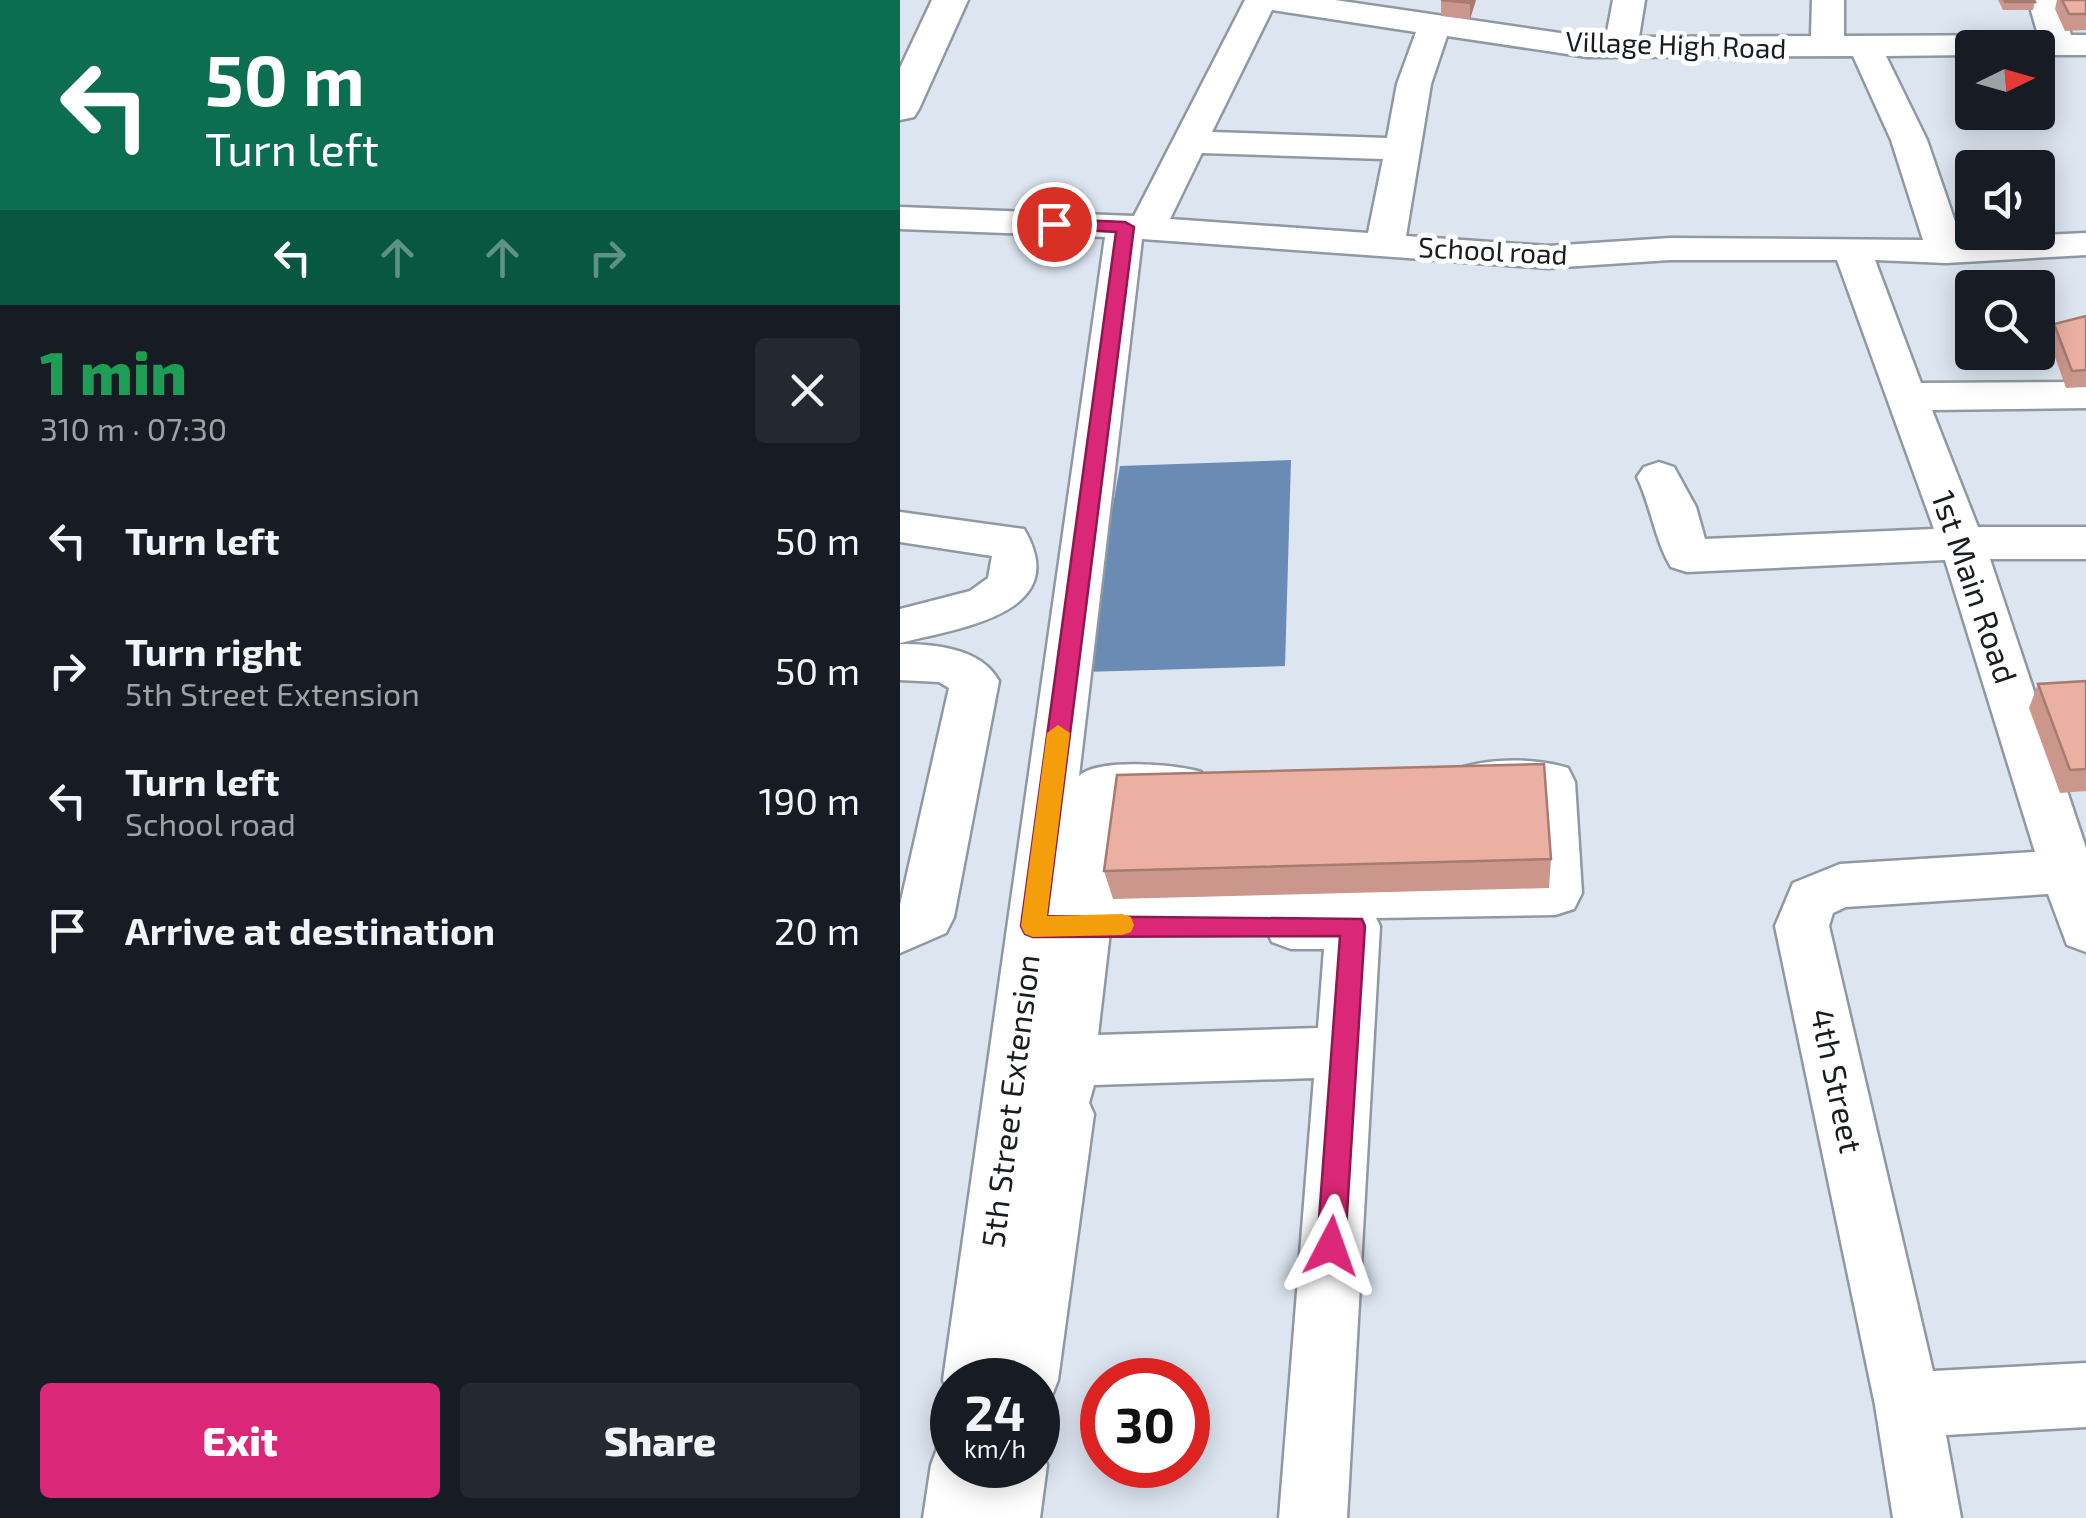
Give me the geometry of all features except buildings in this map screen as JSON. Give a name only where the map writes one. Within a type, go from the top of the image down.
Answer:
[{"type":"main road","points":[[900,110],[950,0]]},
{"type":"street","name":"5th Street Extension","points":[[982,1358],[1047,1098],[1065,848],[1135,228],[1187,142],[1261,0]]},
{"type":"street","name":"Village High Road","points":[[1269,0],[1436,22],[1480,14],[1587,48],[2072,45]]},
{"type":"street","points":[[1621,48],[1629,0]]},
{"type":"street","points":[[1827,49],[1828,0]]},
{"type":"street","points":[[2044,0],[2072,45]]},
{"type":"street","points":[[1385,246],[1414,84],[1436,22]]},
{"type":"street","points":[[1866,48],[1909,140],[1946,252]]},
{"type":"street","points":[[1187,142],[1405,149]]},
{"type":"street","name":"School road","points":[[900,218],[1135,228],[1548,256],[1670,249],[1856,248],[1946,252],[2086,244]]},
{"type":"street","name":"1st Main Road","points":[[1856,248],[1856,267],[1962,544],[2086,929]]},
{"type":"street","points":[[1905,397],[2086,395]]},
{"type":"street","points":[[1659,477],[1674,506],[1687,556],[1962,544],[2086,543]]},
{"type":"street","points":[[900,526],[1008,540],[1015,556],[1008,586],[985,604],[900,626]]},
{"type":"street","points":[[900,662],[936,662],[959,668],[975,681],[927,917],[900,930]]},
{"type":"street","points":[[1236,785],[1099,786],[1065,848],[1078,902],[1555,894],[1550,782],[1433,783]]},
{"type":"street","name":"4th Street","points":[[1927,1518],[1908,1406],[1802,926],[1812,899],[1840,886],[2067,871]]},
{"type":"street","points":[[1028,1358],[1059,926],[1353,926],[1313,1518]]},
{"type":"street","points":[[1047,1098],[1344,1052]]},
{"type":"street","points":[[1908,1406],[2086,1395]]},
{"type":"street","points":[[958,1518],[961,1488]]},
{"type":"street","points":[[1006,1518],[1011,1488]]},
{"type":"water","points":[[1291,460],[1285,666],[1083,672],[1120,466]]},
{"type":"slow traffic","points":[[1058,733],[1033,926],[1122,925]]},
{"type":"route","points":[[1054,224],[1125,227],[1033,926],[1353,926],[1331,1246]]}]
